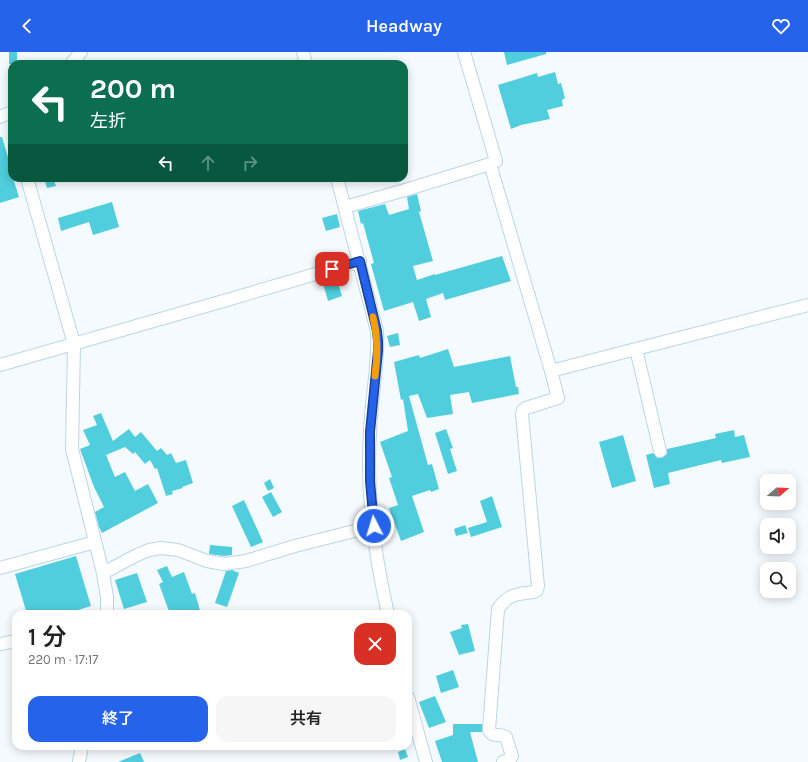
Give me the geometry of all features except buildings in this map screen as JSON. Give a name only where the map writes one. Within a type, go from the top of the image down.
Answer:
[{"type":"street","points":[[74,60],[81,52]]},
{"type":"street","points":[[345,207],[405,190],[496,161],[464,52]]},
{"type":"street","points":[[490,164],[558,398],[526,408],[523,410],[522,414],[538,586],[537,590],[534,592],[509,597],[498,609],[489,730],[494,735],[506,737],[512,756],[510,759],[503,762]]},
{"type":"street","points":[[28,182],[74,344],[72,449],[103,574],[107,597],[107,610]]},
{"type":"street","points":[[338,182],[360,261],[377,331],[378,344],[370,432],[370,481],[378,563],[387,610]]},
{"type":"street","points":[[0,365],[360,261]]},
{"type":"street","points":[[551,371],[808,305]]},
{"type":"street","points":[[636,349],[660,451]]},
{"type":"street","points":[[103,574],[149,550],[161,548],[178,550],[207,561],[224,564],[246,561],[295,546],[374,526]]},
{"type":"street","points":[[0,568],[95,542]]},
{"type":"street","points":[[0,644],[12,642]]},
{"type":"street","points":[[412,711],[426,762]]},
{"type":"street","points":[[79,762],[81,750]]},
{"type":"slow traffic","points":[[373,317],[377,331],[378,351],[375,376]]},
{"type":"route","points":[[332,269],[360,261],[377,331],[378,351],[370,432],[370,481],[374,526]]}]
